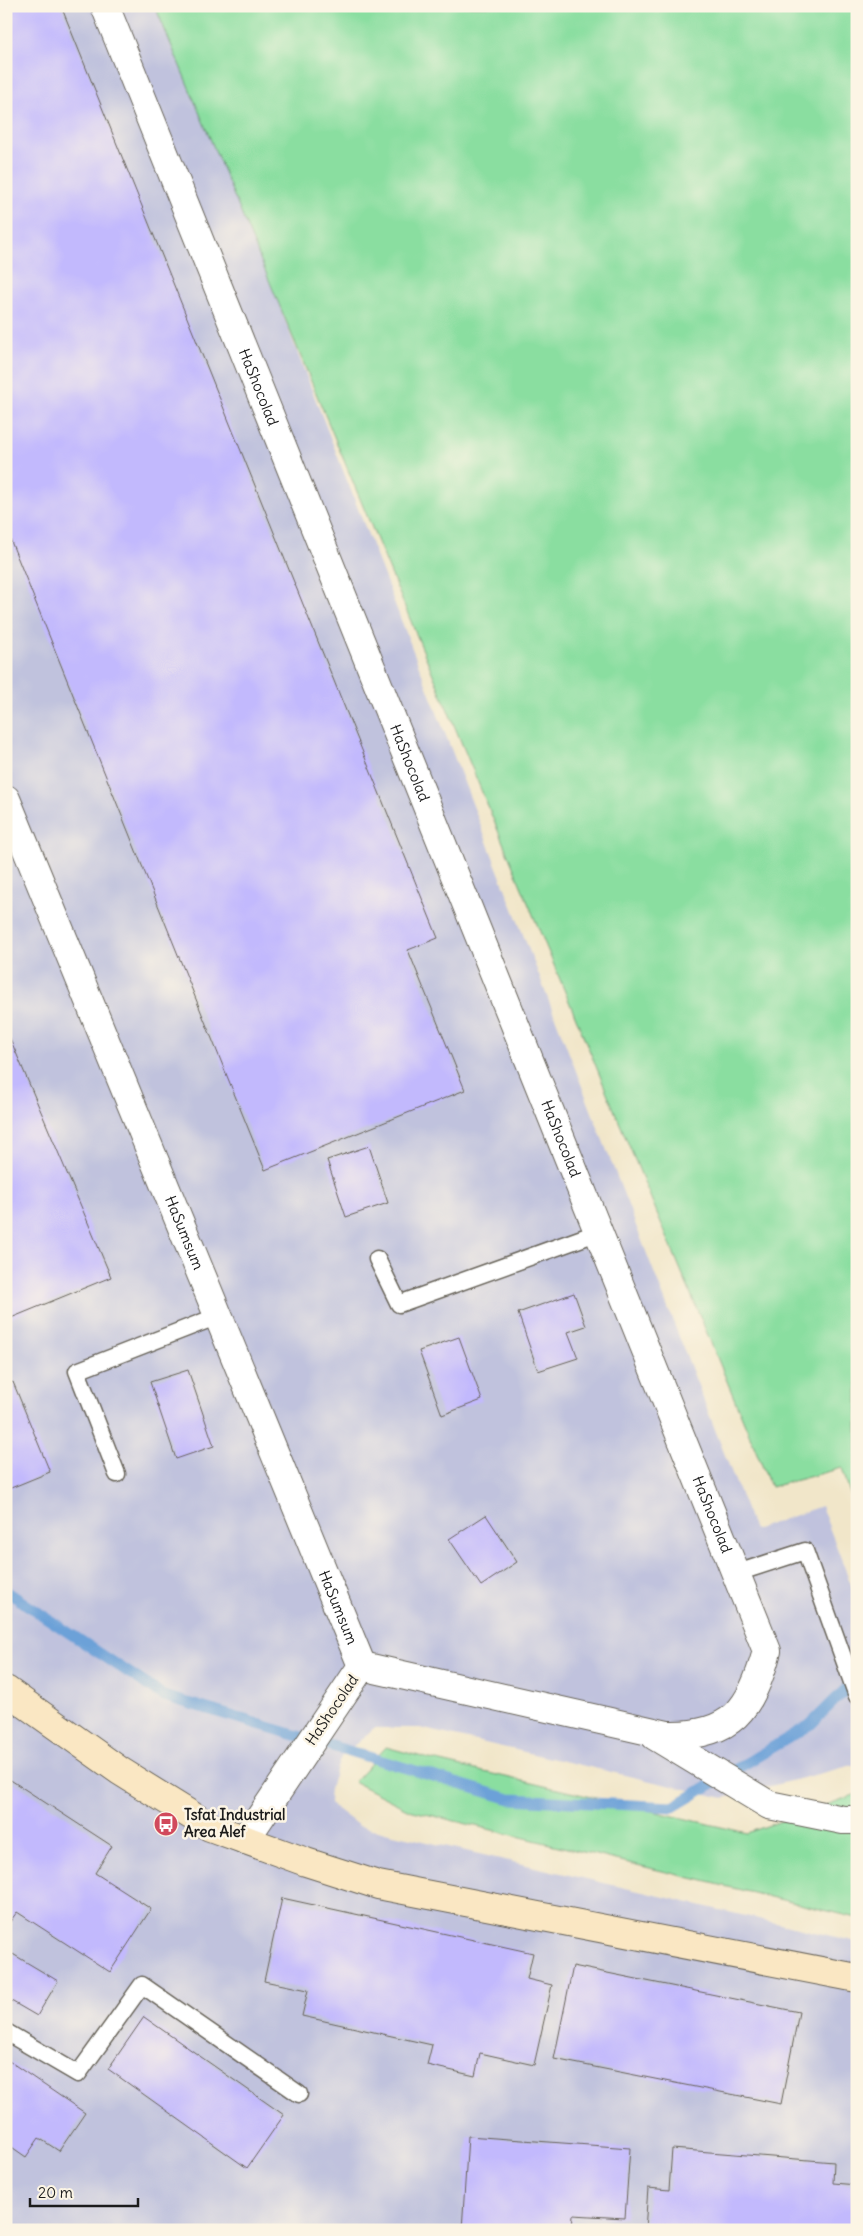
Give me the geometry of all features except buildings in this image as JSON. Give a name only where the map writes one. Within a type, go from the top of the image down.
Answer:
[{"type":"street","name":"HaShocolad","points":[[105,6],[767,1651],[758,1682],[743,1708],[722,1726],[692,1736],[667,1735],[362,1666],[245,1840]]},
{"type":"street","name":"HaSumsum","points":[[6,800],[362,1666]]},
{"type":"street","points":[[6,1690],[120,1771],[210,1827],[245,1840],[378,1885],[857,1978]]},
{"type":"street","points":[[645,1730],[769,1805],[843,1820],[857,1820]]},
{"type":"lane","points":[[377,1259],[400,1304],[599,1232]]},
{"type":"lane","points":[[117,1474],[77,1371],[218,1316]]},
{"type":"lane","points":[[737,1573],[805,1551],[857,1696]]},
{"type":"lane","points":[[6,2032],[78,2074],[142,1985],[299,2094]]},
{"type":"shaded area","points":[[6,6],[163,6],[754,1530],[821,1506],[857,1600],[857,1764],[724,1798],[420,1728],[374,1728],[341,1757],[330,1787],[329,1803],[359,1826],[857,1942],[857,2230],[6,2230]]},
{"type":"green space","points":[[155,6],[857,6],[857,1515],[842,1468],[771,1487]]},
{"type":"green space","points":[[386,1747],[441,1762],[747,1833],[857,1794],[857,1918],[409,1810],[354,1782]]},
{"type":"waterway","points":[[6,1591],[164,1696],[510,1799],[673,1807],[810,1725],[856,1679]]},
{"type":"place","name":"Tsfat Industrial Area Alef","points":[[166,1824]]}]
